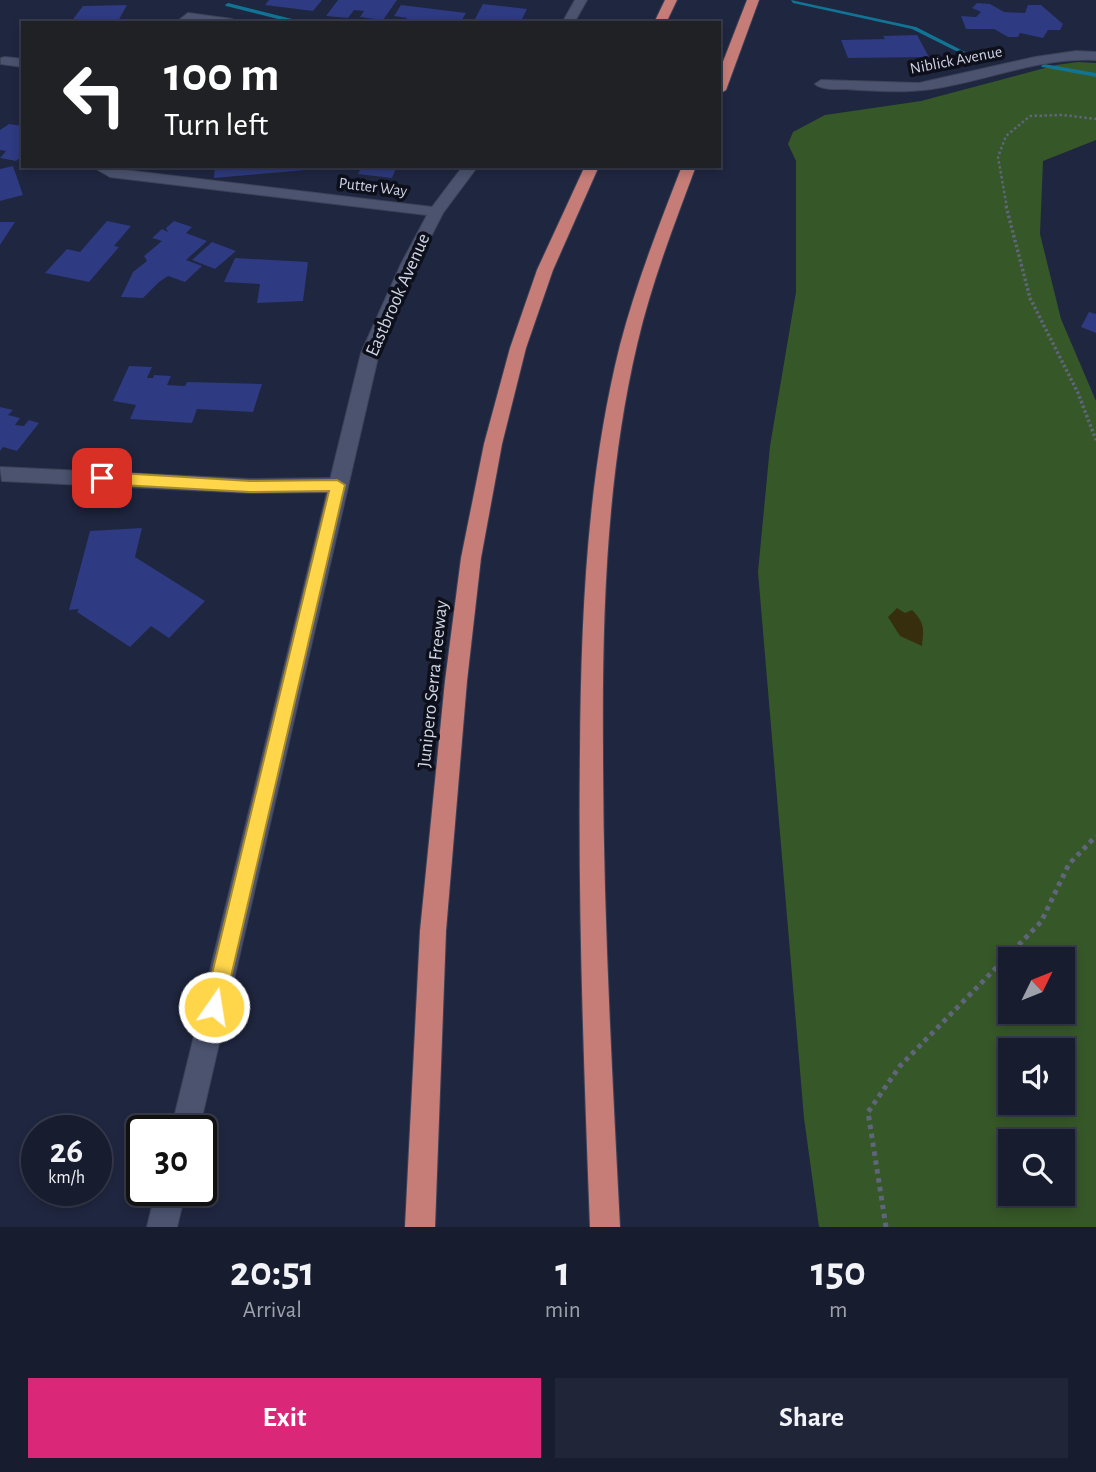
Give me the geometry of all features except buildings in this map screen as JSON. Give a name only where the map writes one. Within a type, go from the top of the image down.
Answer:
[{"type":"highway","points":[[661,21],[671,0]]},
{"type":"highway","points":[[721,85],[752,5],[767,0]]},
{"type":"highway","name":"Junipero Serra Freeway","points":[[420,1227],[433,931],[456,681],[471,558],[493,444],[518,348],[545,270],[591,168]]},
{"type":"highway","points":[[605,1227],[591,942],[591,694],[597,567],[609,458],[623,370],[644,290],[688,168]]},
{"type":"street","points":[[184,20],[189,0]]},
{"type":"street","points":[[569,21],[581,0]]},
{"type":"street","name":"Niblick Avenue","points":[[821,84],[897,89],[934,85],[1064,57],[1096,56]]},
{"type":"street","points":[[5,61],[21,63]]},
{"type":"street","name":"Putter Way","points":[[101,168],[110,173],[436,212]]},
{"type":"street","name":"Eastbrook Avenue","points":[[189,1115],[370,353],[409,264],[436,212],[469,168]]},
{"type":"street","points":[[2,474],[250,486],[337,485]]},
{"type":"street","points":[[162,1227],[167,1206]]},
{"type":"path","points":[[1096,119],[1063,115],[1030,116],[1006,136],[998,157],[1009,222],[1030,298],[1078,393],[1096,440]]},
{"type":"path","points":[[886,1227],[868,1112],[900,1066],[1041,922],[1069,864],[1096,836]]},
{"type":"green space","points":[[1096,63],[1096,140],[1043,161],[1040,234],[1061,319],[1096,401],[1096,1227],[819,1227],[804,1118],[758,572],[770,446],[796,292],[796,161],[788,144],[793,132],[825,115],[921,101],[1056,65]]},
{"type":"sand","points":[[897,608],[905,613],[912,610],[919,619],[923,631],[922,646],[900,636],[888,617]]},
{"type":"waterway","points":[[793,1],[914,28],[982,62]]},
{"type":"waterway","points":[[228,5],[294,21]]},
{"type":"waterway","points":[[1044,66],[1096,75]]},
{"type":"route","points":[[102,478],[250,486],[337,485],[214,1007]]}]
